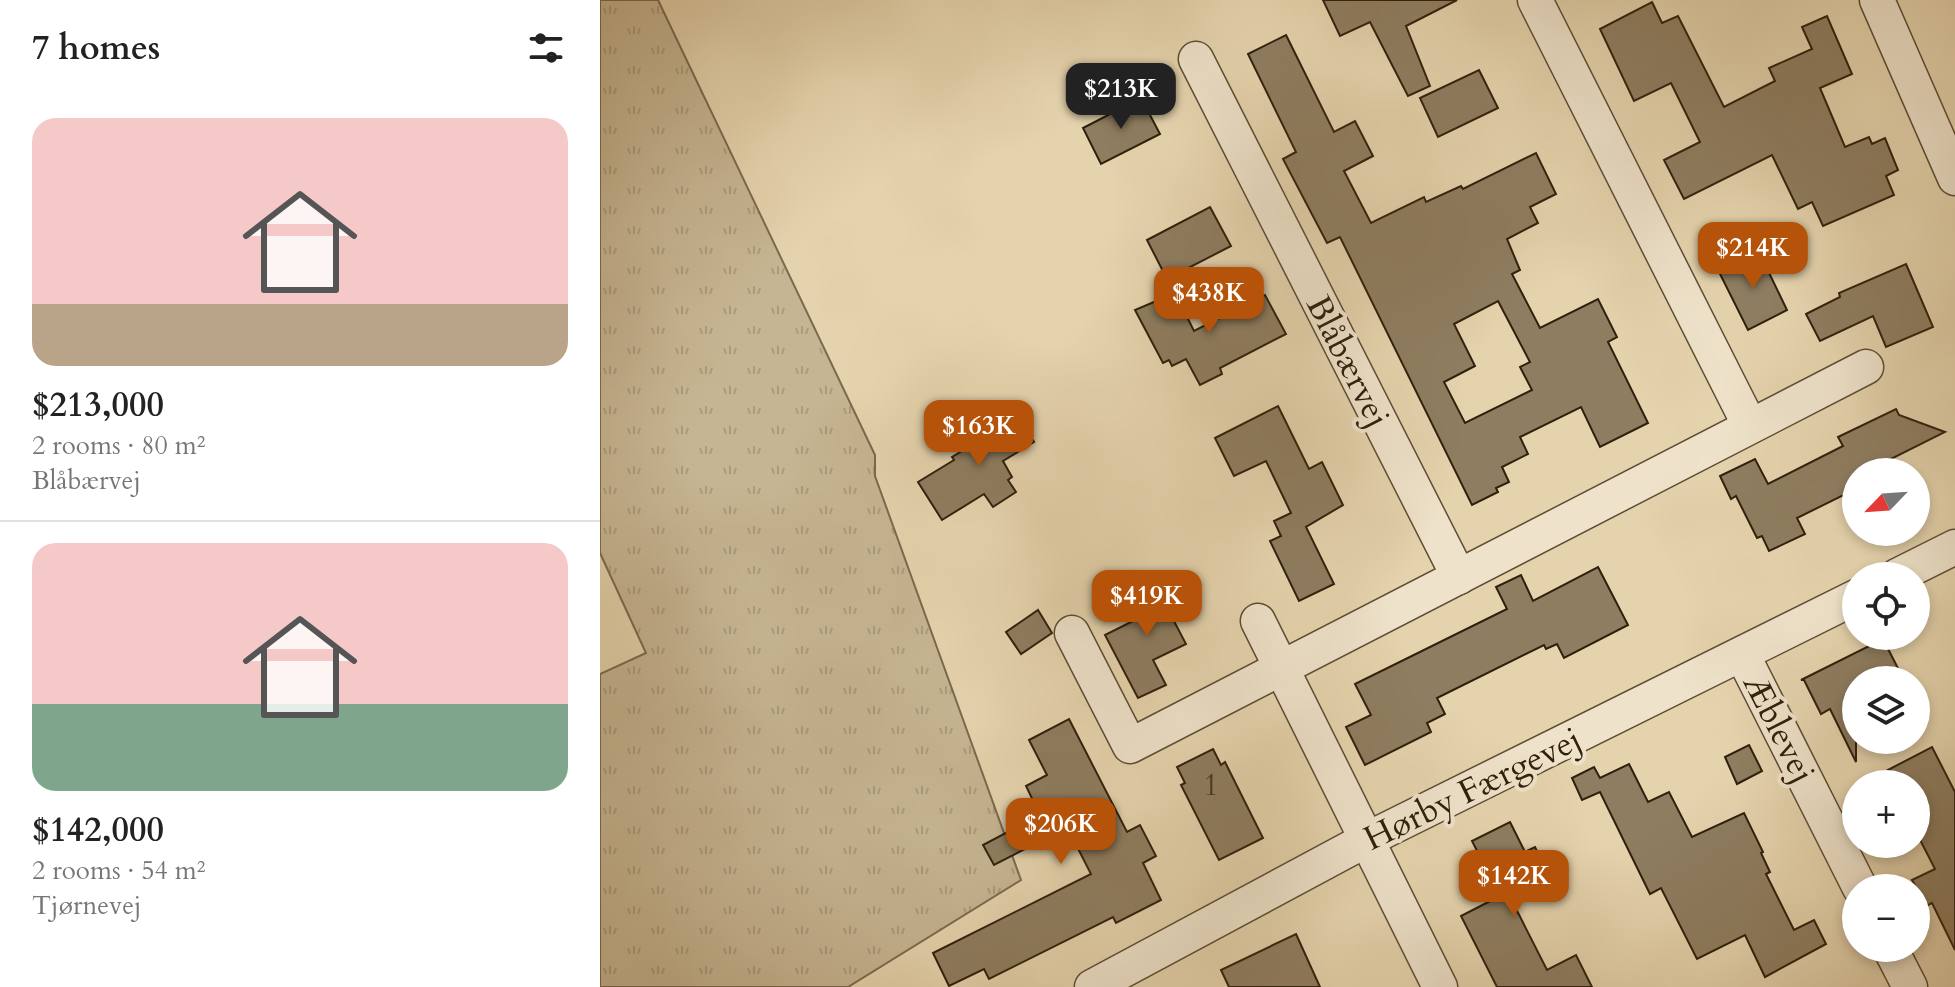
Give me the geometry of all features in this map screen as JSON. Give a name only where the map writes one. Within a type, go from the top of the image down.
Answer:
[{"type":"street","points":[[1535,0],[1750,426]]},
{"type":"street","points":[[1877,0],[1955,178]]},
{"type":"street","name":"Blåbærvej","points":[[1196,59],[1459,577]]},
{"type":"street","points":[[1072,633],[1130,746],[1866,367]]},
{"type":"street","points":[[1925,562],[1955,547]]},
{"type":"street","name":"Hørby Færgevej","points":[[1092,987],[1366,840],[1842,604]]},
{"type":"street","points":[[1258,621],[1440,987]]},
{"type":"street","name":"Æblevej","points":[[1742,654],[1853,874]]},
{"type":"street","points":[[1897,962],[1910,987]]},
{"type":"green space","points":[[600,0],[658,0],[875,455],[875,476],[1021,880],[848,987],[600,987],[600,674],[646,653],[600,553]]},
{"type":"building","points":[[1323,0],[1457,0],[1406,26],[1430,86],[1408,96],[1370,22],[1340,36]]},
{"type":"building","points":[[1652,2],[1662,23],[1678,16],[1724,107],[1775,81],[1769,68],[1812,49],[1802,27],[1827,16],[1852,74],[1820,88],[1845,147],[1869,137],[1872,144],[1885,138],[1898,170],[1886,176],[1894,195],[1823,226],[1812,202],[1798,209],[1772,155],[1684,199],[1664,160],[1700,142],[1671,83],[1634,101],[1600,29]]},
{"type":"building","points":[[1286,35],[1334,132],[1355,121],[1373,156],[1344,171],[1371,223],[1424,197],[1426,202],[1461,186],[1463,189],[1536,153],[1556,194],[1530,207],[1538,223],[1507,239],[1520,270],[1512,274],[1540,328],[1598,299],[1617,337],[1608,342],[1648,423],[1600,447],[1581,407],[1520,437],[1528,454],[1502,467],[1509,482],[1496,488],[1498,492],[1472,505],[1340,237],[1327,243],[1283,159],[1296,152],[1248,54]],"holes":[[[1498,301],[1530,362],[1520,367],[1532,390],[1465,423],[1444,382],[1475,366],[1454,324]]]},
{"type":"building","points":[[1479,70],[1498,108],[1438,137],[1420,98]]},
{"type":"building","points":[[1141,98],[1160,134],[1101,164],[1083,128]]},
{"type":"building","points":[[1210,207],[1231,246],[1167,279],[1147,240]]},
{"type":"building","points":[[1758,250],[1787,310],[1748,330],[1718,270]]},
{"type":"building","points":[[1906,264],[1933,327],[1886,347],[1873,316],[1820,341],[1806,314],[1840,297],[1839,293]]},
{"type":"building","points":[[1175,293],[1194,331],[1265,295],[1286,334],[1220,368],[1222,374],[1200,385],[1186,359],[1172,366],[1169,360],[1163,363],[1135,310]]},
{"type":"building","points":[[1012,405],[1034,442],[1003,461],[1012,477],[1008,480],[1016,492],[993,507],[984,494],[942,520],[918,482],[993,432],[986,420]]},
{"type":"building","points":[[1278,406],[1309,469],[1322,462],[1343,505],[1306,527],[1334,584],[1299,601],[1270,541],[1281,536],[1274,521],[1291,513],[1266,461],[1234,476],[1215,438]]},
{"type":"building","points":[[1896,409],[1899,415],[1945,432],[1893,458],[1842,458],[1842,496],[1797,518],[1805,534],[1769,551],[1762,536],[1757,538],[1736,496],[1731,499],[1720,476],[1755,459],[1768,484],[1843,446],[1838,437]]},
{"type":"building","points":[[1598,567],[1628,625],[1564,658],[1557,644],[1546,649],[1544,645],[1437,698],[1445,714],[1427,723],[1431,732],[1365,765],[1346,727],[1371,715],[1355,684],[1507,609],[1496,587],[1521,575],[1533,601]]},
{"type":"building","points":[[1164,577],[1175,599],[1165,604],[1186,644],[1153,660],[1166,685],[1138,698],[1105,635],[1139,618],[1127,596]]},
{"type":"building","points":[[1038,610],[1052,633],[1021,654],[1006,632]]},
{"type":"building","points":[[1861,650],[1889,650],[1897,666],[1842,666],[1842,733],[1830,709],[1821,714],[1804,680],[1801,680]]},
{"type":"building","points":[[1069,719],[1127,832],[1140,825],[1156,856],[1143,863],[1161,900],[1116,923],[1113,917],[989,979],[984,969],[949,986],[933,953],[1091,874],[1067,827],[994,865],[983,845],[1040,815],[1026,786],[1047,775],[1029,740]]},
{"type":"building","points":[[1749,745],[1762,771],[1737,784],[1725,757]]},
{"type":"building","points":[[1930,748],[1955,792],[1955,950],[1930,904],[1930,874],[1925,874],[1935,869],[1929,858],[1930,770],[1888,770],[1919,754],[1930,754]]},
{"type":"building","points":[[1213,749],[1221,765],[1225,762],[1263,838],[1219,860],[1181,785],[1185,783],[1177,767]]},
{"type":"building","points":[[1629,764],[1648,802],[1669,792],[1692,837],[1744,813],[1763,852],[1770,872],[1766,874],[1794,930],[1814,920],[1826,944],[1765,977],[1745,935],[1697,959],[1661,888],[1650,894],[1600,792],[1582,800],[1572,778],[1594,767],[1600,778]]},
{"type":"building","points":[[1510,822],[1525,852],[1535,847],[1550,877],[1510,897],[1547,970],[1576,955],[1592,987],[1497,987],[1461,916],[1500,896],[1472,841]]},
{"type":"building","points":[[1296,934],[1320,987],[1229,987],[1221,970]]}]
